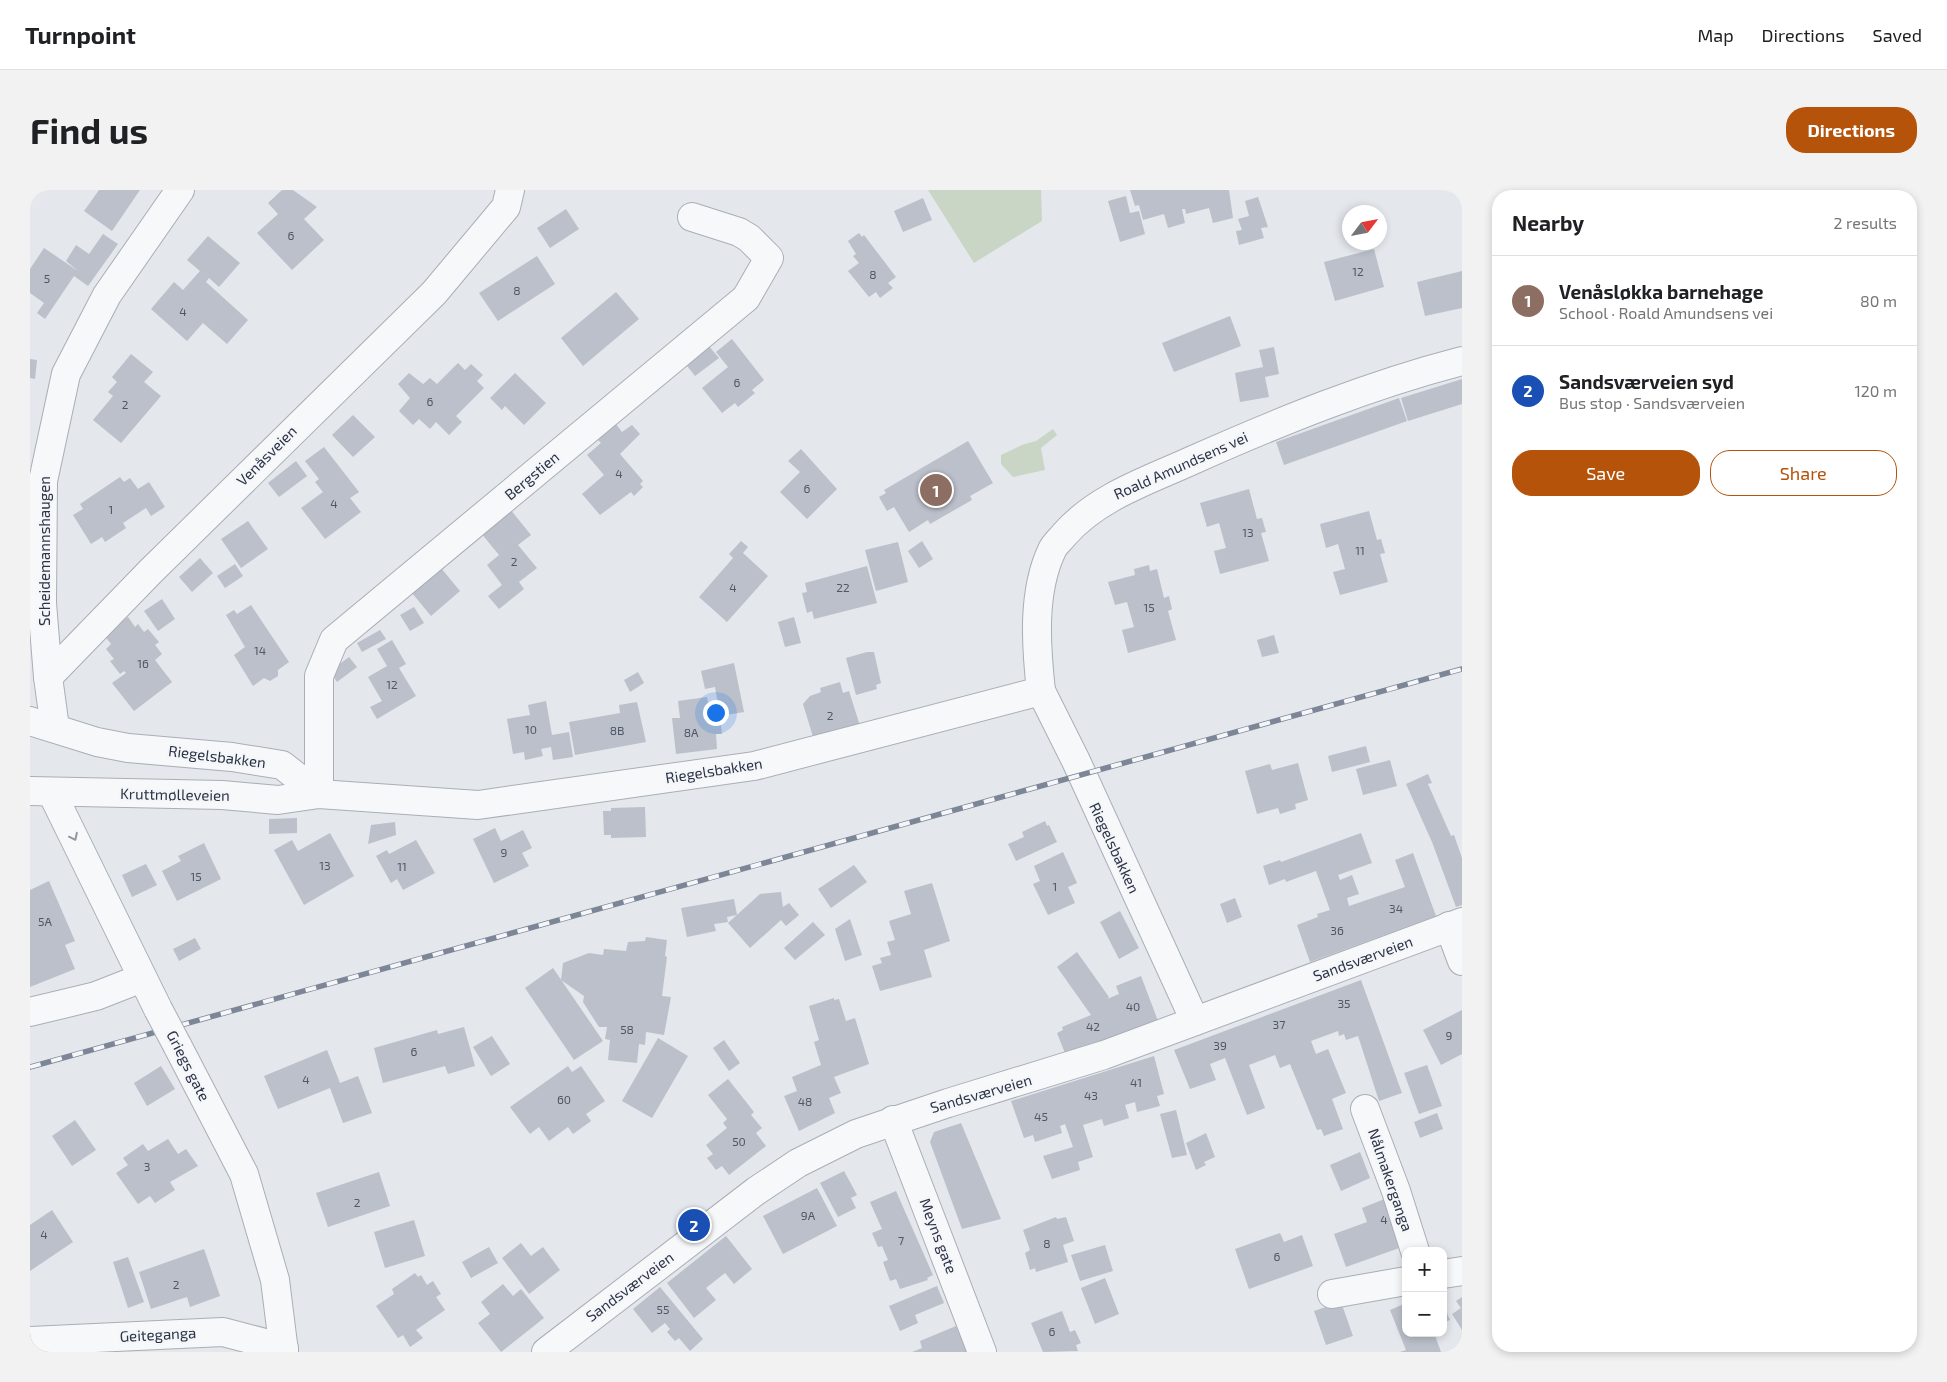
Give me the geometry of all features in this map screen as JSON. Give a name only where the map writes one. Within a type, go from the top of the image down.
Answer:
[{"type":"street","name":"Scheidemannshaugen","points":[[48,677],[42,603],[43,481],[66,374],[107,295],[180,190]]},
{"type":"street","name":"Venåsveien","points":[[48,677],[151,570],[434,292],[506,206],[510,190]]},
{"type":"street","name":"Bergstien","points":[[319,794],[319,676],[334,640],[746,298],[768,258],[749,238],[739,232],[692,217]]},
{"type":"street","name":"Roald Amundsens vei","points":[[1041,691],[1036,651],[1041,582],[1052,548],[1078,519],[1114,495],[1257,432],[1358,392],[1462,361]]},
{"type":"street","points":[[42,724],[48,677]]},
{"type":"street","name":"Riegelsbakken","points":[[42,724],[97,742],[128,748],[232,757],[282,765],[319,794],[478,805],[754,766],[1041,691],[1076,762],[1195,1021]]},
{"type":"street","name":"Kruttmølleveien","points":[[41,792],[222,795],[278,800],[319,794]]},
{"type":"street","name":"Griegs gate","points":[[41,792],[142,978],[244,1174],[275,1280],[284,1350]]},
{"type":"street","points":[[1455,924],[1462,961]]},
{"type":"street","name":"Sandsværveien","points":[[546,1352],[728,1212],[778,1176],[824,1149],[893,1120],[1104,1055],[1455,924]]},
{"type":"street","points":[[30,1012],[96,996],[142,978]]},
{"type":"street","name":"Nålmakerganga","points":[[1365,1109],[1396,1191],[1414,1247]]},
{"type":"street","name":"Meyns gate","points":[[893,1120],[982,1352]]},
{"type":"street","points":[[1447,1273],[1462,1271]]},
{"type":"street","points":[[1332,1294],[1402,1282]]},
{"type":"street","name":"Geiteganga","points":[[30,1341],[223,1332],[284,1350]]},
{"type":"green space","points":[[928,190],[1041,190],[1042,221],[974,263]]},
{"type":"green space","points":[[1053,429],[1057,435],[1041,448],[1045,470],[1013,477],[1001,464],[1001,455],[1036,441]]},
{"type":"building","points":[[99,190],[140,190],[112,231],[84,211]]},
{"type":"building","points":[[282,190],[293,190],[317,207],[304,219],[324,240],[292,270],[257,233],[278,214],[268,203]]},
{"type":"building","points":[[1130,190],[1229,190],[1233,218],[1213,223],[1209,208],[1186,214],[1185,209],[1182,209],[1185,223],[1168,228],[1164,214],[1143,220],[1139,205],[1135,206]]},
{"type":"building","points":[[1126,196],[1130,213],[1139,211],[1145,234],[1120,242],[1108,201]]},
{"type":"building","points":[[1258,197],[1268,227],[1261,228],[1264,238],[1239,245],[1236,231],[1242,230],[1238,219],[1249,216],[1245,201]]},
{"type":"building","points":[[923,198],[932,220],[903,232],[894,211]]},
{"type":"building","points":[[566,209],[579,229],[550,248],[537,228]]},
{"type":"building","points":[[859,233],[862,237],[864,235],[896,277],[888,283],[893,288],[880,298],[876,292],[869,297],[848,271],[859,263],[853,256],[856,254],[848,241]]},
{"type":"building","points":[[103,234],[118,244],[88,286],[74,276],[45,319],[37,313],[44,303],[30,293],[30,269],[44,248],[78,271],[66,261],[76,245],[89,254]]},
{"type":"building","points":[[208,236],[240,263],[219,287],[209,278],[206,282],[248,320],[227,344],[203,323],[187,341],[151,309],[174,282],[183,290],[200,271],[187,260]]},
{"type":"building","points":[[1374,250],[1384,287],[1335,301],[1324,262]]},
{"type":"building","points":[[537,256],[555,284],[498,321],[479,293]]},
{"type":"building","points":[[1462,271],[1462,308],[1425,316],[1417,282]]},
{"type":"building","points":[[616,292],[639,319],[583,366],[561,338]]},
{"type":"building","points":[[1230,316],[1241,346],[1174,372],[1162,343]]},
{"type":"building","points":[[732,339],[764,380],[752,390],[755,393],[738,407],[735,403],[722,413],[702,388],[728,367],[716,352]]},
{"type":"building","points":[[707,344],[719,358],[695,376],[684,362]]},
{"type":"building","points":[[1274,347],[1279,374],[1265,377],[1269,397],[1240,402],[1235,373],[1263,367],[1259,350]]},
{"type":"building","points":[[131,354],[153,372],[144,382],[161,396],[121,443],[93,420],[113,396],[108,392],[117,382],[112,377]]},
{"type":"building","points":[[30,359],[37,360],[35,379],[30,378]]},
{"type":"building","points":[[458,363],[465,370],[471,364],[483,375],[477,381],[484,388],[456,416],[462,422],[449,435],[436,422],[430,429],[419,419],[413,425],[399,411],[410,398],[398,384],[409,373],[423,384],[430,378],[437,384]]},
{"type":"building","points":[[515,373],[546,403],[524,425],[505,406],[502,410],[490,398]]},
{"type":"building","points":[[1462,379],[1462,404],[1408,421],[1401,398]]},
{"type":"building","points":[[1399,398],[1407,421],[1284,465],[1276,442]]},
{"type":"building","points":[[353,415],[375,437],[353,457],[332,435]]},
{"type":"building","points":[[616,424],[622,432],[632,425],[640,434],[620,454],[643,481],[640,484],[643,487],[634,496],[631,492],[600,515],[582,494],[604,475],[587,455],[601,443],[598,440]]},
{"type":"building","points":[[968,441],[993,483],[970,496],[972,500],[930,524],[928,520],[909,532],[894,507],[887,511],[879,497],[886,493],[884,490]]},
{"type":"building","points":[[324,447],[359,492],[350,498],[361,512],[325,539],[301,508],[323,492],[315,482],[319,479],[305,461]]},
{"type":"building","points":[[801,449],[837,489],[807,519],[780,492],[800,472],[788,461]]},
{"type":"building","points":[[296,461],[307,476],[279,497],[268,483]]},
{"type":"building","points":[[120,477],[124,482],[130,478],[138,489],[149,482],[165,507],[151,516],[146,508],[123,523],[126,528],[105,542],[102,537],[91,544],[73,515],[83,509],[80,504]]},
{"type":"building","points":[[1249,489],[1257,519],[1262,518],[1266,532],[1261,533],[1269,561],[1220,574],[1214,551],[1226,548],[1219,523],[1207,527],[1200,503]]},
{"type":"building","points":[[510,509],[531,535],[518,545],[537,568],[519,582],[524,589],[499,609],[488,596],[502,585],[487,565],[499,555],[481,533]]},
{"type":"building","points":[[1369,511],[1377,540],[1381,539],[1385,553],[1380,554],[1388,582],[1340,595],[1333,572],[1345,569],[1338,544],[1326,548],[1320,524]]},
{"type":"building","points":[[248,521],[268,549],[241,568],[221,539]]},
{"type":"building","points":[[741,541],[748,547],[743,553],[768,576],[727,622],[699,597],[733,558],[729,554]]},
{"type":"building","points":[[922,541],[933,559],[919,568],[908,551]]},
{"type":"building","points":[[898,542],[908,582],[876,591],[865,550]]},
{"type":"building","points":[[200,558],[213,573],[192,592],[179,577]]},
{"type":"building","points":[[235,564],[243,576],[225,588],[217,576]]},
{"type":"building","points":[[1149,565],[1150,571],[1157,569],[1164,598],[1169,596],[1172,609],[1168,611],[1176,640],[1128,653],[1122,630],[1134,627],[1127,602],[1115,605],[1108,582],[1135,575],[1134,569]]},
{"type":"building","points":[[867,566],[877,603],[814,619],[812,611],[807,613],[802,593],[807,592],[805,583]]},
{"type":"building","points":[[441,568],[460,591],[431,616],[412,593]]},
{"type":"building","points":[[162,599],[175,619],[158,631],[144,611]]},
{"type":"building","points":[[251,605],[289,662],[278,670],[278,676],[270,681],[264,678],[253,686],[234,655],[245,647],[226,615],[234,610],[237,614]]},
{"type":"building","points":[[414,607],[424,623],[410,631],[400,615]]},
{"type":"building","points":[[128,617],[135,627],[138,624],[144,632],[148,629],[159,642],[155,645],[162,654],[155,660],[172,682],[134,711],[112,683],[126,673],[124,671],[120,674],[110,661],[114,659],[106,649],[111,644],[104,635]]},
{"type":"building","points":[[794,617],[801,643],[785,647],[778,622]]},
{"type":"building","points":[[380,630],[386,639],[362,652],[357,643]]},
{"type":"building","points":[[1274,635],[1279,653],[1262,657],[1257,640]]},
{"type":"building","points":[[392,640],[406,664],[399,668],[416,696],[377,719],[370,707],[382,701],[368,677],[387,666],[377,649]]},
{"type":"building","points":[[874,652],[881,683],[876,685],[877,689],[856,695],[846,658]]},
{"type":"building","points":[[349,657],[357,667],[337,682],[330,671]]},
{"type":"building","points":[[734,663],[744,712],[720,716],[715,687],[705,689],[701,671]]},
{"type":"building","points":[[638,672],[644,683],[630,692],[624,680]]},
{"type":"building","points":[[840,682],[843,693],[849,691],[860,726],[814,740],[803,704],[810,696],[821,692],[820,688]]},
{"type":"building","points":[[707,697],[710,714],[714,714],[714,718],[720,717],[722,734],[716,734],[717,749],[676,754],[672,718],[680,718],[678,701]]},
{"type":"building","points":[[546,701],[552,735],[569,732],[573,757],[553,760],[551,747],[541,749],[543,756],[525,760],[524,752],[513,754],[507,719],[530,715],[528,705]]},
{"type":"building","points":[[637,702],[646,742],[575,755],[569,722],[620,713],[619,705]]},
{"type":"building","points":[[1366,746],[1370,762],[1332,772],[1328,756]]},
{"type":"building","points":[[1390,760],[1397,786],[1363,795],[1356,769]]},
{"type":"building","points":[[1298,763],[1308,800],[1295,804],[1296,809],[1280,814],[1278,808],[1257,814],[1245,771],[1270,764],[1272,770]]},
{"type":"building","points":[[1428,774],[1432,783],[1428,784],[1451,836],[1454,835],[1462,858],[1462,905],[1456,907],[1432,842],[1406,784]]},
{"type":"building","points":[[645,807],[646,837],[611,838],[611,835],[604,835],[603,811],[611,811],[611,808]]},
{"type":"building","points":[[297,818],[297,833],[269,834],[269,819]]},
{"type":"building","points":[[1045,821],[1057,842],[1016,861],[1008,844],[1024,837],[1022,832]]},
{"type":"building","points":[[395,822],[396,835],[368,844],[371,825]]},
{"type":"building","points":[[495,828],[501,841],[523,830],[532,848],[522,853],[529,866],[494,883],[473,839]]},
{"type":"building","points":[[330,833],[354,876],[304,905],[274,850],[292,840],[298,851]]},
{"type":"building","points":[[1361,833],[1372,863],[1338,875],[1340,880],[1352,875],[1359,894],[1347,898],[1349,906],[1405,887],[1395,860],[1413,853],[1436,916],[1310,962],[1297,925],[1318,917],[1317,914],[1330,910],[1316,871],[1286,882],[1285,879],[1269,885],[1263,866],[1280,860],[1281,862]]},
{"type":"building","points":[[416,840],[435,873],[403,890],[397,879],[391,883],[376,856],[387,850],[389,854]]},
{"type":"building","points":[[204,843],[221,879],[177,901],[162,871],[181,861],[178,856]]},
{"type":"building","points":[[1063,852],[1077,883],[1068,887],[1075,903],[1048,915],[1033,884],[1040,881],[1034,866]]},
{"type":"building","points":[[146,864],[157,885],[132,897],[122,875]]},
{"type":"building","points":[[854,865],[867,882],[831,908],[818,889]]},
{"type":"building","points":[[49,881],[75,941],[65,945],[75,969],[30,987],[30,890]]},
{"type":"building","points":[[932,883],[950,941],[924,950],[932,977],[880,991],[872,966],[882,963],[880,958],[891,955],[887,942],[895,940],[889,921],[911,914],[904,891]]},
{"type":"building","points":[[781,892],[783,907],[789,903],[799,915],[786,926],[781,920],[750,948],[728,923],[760,894]]},
{"type":"building","points":[[1235,898],[1242,917],[1227,923],[1220,904]]},
{"type":"building","points":[[734,899],[737,915],[727,917],[728,922],[714,924],[716,931],[687,937],[681,908]]},
{"type":"building","points":[[1120,911],[1139,948],[1119,959],[1100,922]]},
{"type":"building","points":[[850,919],[862,955],[845,961],[835,929]]},
{"type":"building","points":[[813,922],[825,935],[795,960],[784,948]]},
{"type":"building","points":[[646,937],[667,940],[665,956],[667,957],[662,996],[671,997],[664,1035],[646,1032],[645,1045],[639,1044],[637,1063],[608,1060],[610,1040],[605,1039],[607,1027],[599,1027],[583,1002],[584,996],[561,980],[563,963],[589,953],[603,955],[604,949],[626,951],[628,942],[645,941]]},
{"type":"building","points":[[195,938],[201,949],[179,961],[173,949]]},
{"type":"building","points":[[1077,952],[1109,997],[1107,999],[1119,994],[1116,986],[1141,976],[1158,1021],[1073,1054],[1072,1050],[1065,1053],[1057,1033],[1063,1030],[1062,1027],[1091,1015],[1057,967]]},
{"type":"building","points":[[553,968],[603,1041],[574,1060],[525,988]]},
{"type":"building","points":[[1361,980],[1402,1093],[1379,1101],[1358,1036],[1346,1040],[1344,1034],[1339,1036],[1338,1031],[1311,1041],[1316,1054],[1328,1049],[1346,1093],[1332,1099],[1343,1129],[1324,1136],[1321,1129],[1317,1130],[1290,1064],[1280,1068],[1275,1055],[1249,1065],[1265,1108],[1247,1115],[1225,1058],[1210,1064],[1216,1080],[1190,1089],[1174,1050]]},
{"type":"building","points":[[834,998],[834,1000],[839,999],[846,1021],[855,1018],[869,1064],[834,1077],[841,1093],[829,1098],[835,1113],[799,1131],[784,1096],[797,1091],[792,1077],[821,1065],[814,1042],[819,1040],[809,1006]]},
{"type":"building","points":[[1462,1010],[1462,1054],[1441,1065],[1423,1030]]},
{"type":"building","points":[[464,1027],[475,1066],[448,1074],[445,1066],[383,1083],[374,1048],[437,1030],[438,1034]]},
{"type":"building","points":[[492,1036],[510,1064],[491,1076],[473,1047]]},
{"type":"building","points":[[658,1038],[688,1056],[652,1118],[622,1101]]},
{"type":"building","points":[[724,1040],[740,1063],[729,1071],[713,1048]]},
{"type":"building","points":[[327,1050],[340,1083],[358,1076],[372,1113],[343,1123],[330,1088],[278,1109],[264,1076]]},
{"type":"building","points":[[1154,1056],[1164,1094],[1157,1096],[1160,1106],[1137,1112],[1135,1102],[1125,1105],[1129,1118],[1104,1126],[1102,1119],[1083,1125],[1093,1157],[1078,1162],[1080,1170],[1052,1179],[1043,1156],[1073,1147],[1065,1124],[1060,1126],[1062,1133],[1035,1142],[1033,1135],[1024,1138],[1011,1101]]},
{"type":"building","points":[[1427,1065],[1442,1106],[1419,1114],[1404,1073]]},
{"type":"building","points":[[161,1066],[175,1089],[147,1106],[134,1083]]},
{"type":"building","points":[[568,1066],[572,1072],[581,1066],[605,1101],[586,1114],[591,1121],[573,1134],[568,1127],[549,1141],[539,1127],[530,1134],[510,1107]]},
{"type":"building","points":[[728,1079],[754,1112],[751,1115],[762,1128],[756,1133],[766,1146],[729,1175],[722,1166],[716,1170],[707,1158],[713,1154],[706,1145],[727,1128],[723,1123],[727,1119],[708,1095]]},
{"type":"building","points":[[1176,1110],[1187,1155],[1172,1158],[1160,1114]]},
{"type":"building","points":[[1437,1113],[1443,1129],[1420,1138],[1414,1122]]},
{"type":"building","points":[[75,1120],[96,1150],[72,1166],[52,1136]]},
{"type":"building","points":[[961,1123],[1001,1219],[962,1229],[930,1142],[934,1132]]},
{"type":"building","points":[[1206,1133],[1215,1157],[1204,1162],[1206,1165],[1196,1170],[1186,1143]]},
{"type":"building","points":[[168,1139],[178,1154],[186,1149],[198,1166],[170,1182],[175,1190],[155,1203],[150,1196],[138,1204],[116,1173],[128,1165],[123,1158],[143,1144],[148,1151]]},
{"type":"building","points":[[1360,1152],[1370,1178],[1341,1191],[1330,1165]]},
{"type":"building","points":[[844,1171],[857,1195],[851,1198],[856,1208],[838,1217],[820,1183]]},
{"type":"building","points":[[379,1172],[390,1206],[328,1227],[316,1193]]},
{"type":"building","points":[[817,1188],[837,1226],[783,1254],[763,1216]]},
{"type":"building","points":[[896,1191],[933,1275],[927,1278],[928,1280],[900,1289],[896,1279],[890,1281],[883,1262],[888,1260],[882,1246],[878,1247],[872,1233],[882,1229],[870,1202]]},
{"type":"building","points":[[1387,1198],[1405,1246],[1346,1267],[1334,1234],[1367,1222],[1362,1208]]},
{"type":"building","points":[[52,1210],[73,1242],[30,1271],[30,1225]]},
{"type":"building","points":[[1056,1217],[1057,1219],[1066,1217],[1074,1241],[1063,1245],[1068,1262],[1036,1272],[1035,1268],[1030,1270],[1025,1253],[1030,1250],[1023,1230]]},
{"type":"building","points":[[414,1220],[425,1256],[385,1268],[374,1232]]},
{"type":"building","points":[[1280,1233],[1284,1242],[1302,1235],[1313,1266],[1249,1289],[1235,1249]]},
{"type":"building","points":[[726,1236],[752,1269],[734,1284],[725,1273],[706,1288],[716,1300],[694,1318],[667,1283]]},
{"type":"building","points":[[521,1243],[531,1256],[543,1247],[560,1270],[529,1294],[502,1258]]},
{"type":"building","points":[[1105,1245],[1113,1271],[1080,1281],[1071,1255]]},
{"type":"building","points":[[489,1247],[498,1263],[471,1278],[462,1262]]},
{"type":"building","points":[[204,1249],[220,1296],[190,1307],[187,1297],[151,1309],[139,1272]]},
{"type":"building","points":[[128,1257],[144,1302],[128,1308],[113,1262]]},
{"type":"building","points":[[415,1273],[418,1277],[421,1275],[427,1285],[433,1281],[441,1294],[436,1297],[445,1310],[416,1330],[423,1338],[410,1347],[403,1335],[398,1338],[376,1306],[394,1294],[392,1289]]},
{"type":"building","points":[[1105,1278],[1119,1314],[1095,1324],[1081,1288]]},
{"type":"building","points":[[503,1284],[513,1296],[521,1289],[544,1318],[501,1352],[478,1323],[490,1314],[481,1302]]},
{"type":"building","points":[[937,1286],[944,1303],[915,1315],[918,1323],[900,1331],[889,1306]]},
{"type":"building","points":[[660,1287],[703,1339],[690,1351],[679,1338],[675,1341],[667,1332],[670,1329],[665,1323],[652,1333],[633,1309]]},
{"type":"building","points":[[1462,1297],[1462,1330],[1452,1314],[1461,1308],[1456,1301]]},
{"type":"building","points":[[1341,1302],[1353,1336],[1326,1345],[1314,1311]]},
{"type":"building","points":[[1402,1305],[1402,1337],[1435,1337],[1441,1352],[1400,1352],[1406,1350],[1390,1310]]},
{"type":"building","points":[[1062,1311],[1070,1332],[1075,1330],[1081,1343],[1076,1345],[1078,1351],[1043,1352],[1031,1323]]},
{"type":"building","points":[[956,1326],[967,1352],[912,1352],[922,1348],[920,1341]]},
{"type":"railway","points":[[30,1067],[1462,669]]},
{"type":"place","name":"Venåsløkka barnehage","points":[[936,490]]},
{"type":"place","name":"Sandsværveien syd","points":[[694,1225]]}]
